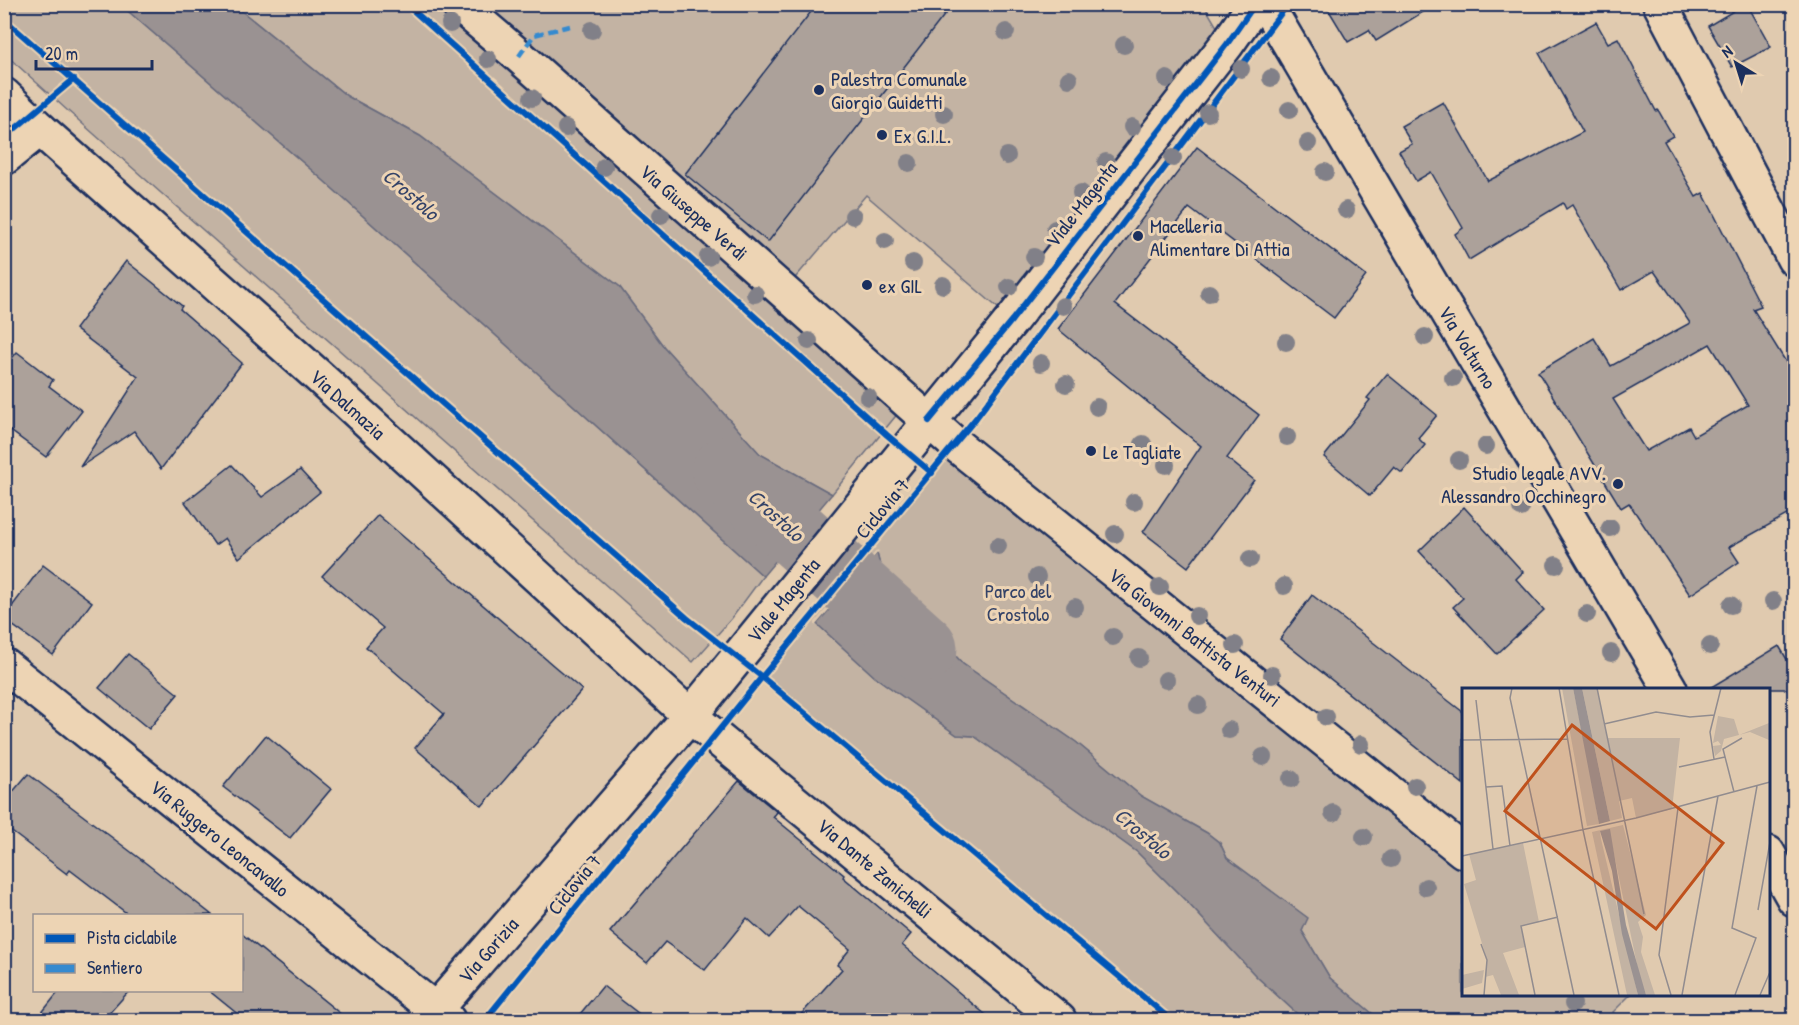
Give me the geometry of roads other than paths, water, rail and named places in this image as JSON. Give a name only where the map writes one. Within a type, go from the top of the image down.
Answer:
[{"type":"street","name":"Via Giuseppe Verdi","points":[[458,4],[929,421]]},
{"type":"street","name":"Viale Magenta","points":[[690,716],[1019,310],[1227,44],[1255,4]]},
{"type":"street","name":"Via Volturno","points":[[1266,4],[1669,688]]},
{"type":"street","points":[[1660,4],[1794,259]]},
{"type":"street","name":"Via Dalmazia","points":[[4,95],[316,374],[690,716]]},
{"type":"street","points":[[4,158],[40,129]]},
{"type":"street","name":"Via Giovanni Battista Venturi","points":[[929,421],[1089,553],[1462,850]]},
{"type":"street","name":"Via Ruggero Leoncavallo","points":[[4,666],[437,1017]]},
{"type":"street","name":"Via Gorizia","points":[[437,1017],[690,716]]},
{"type":"street","name":"Via Dante Zanichelli","points":[[690,716],[1059,1020]]},
{"type":"street","points":[[1769,857],[1794,899]]},
{"type":"water","points":[[121,5],[234,5],[347,96],[420,136],[619,286],[664,347],[760,454],[832,494],[763,576],[323,180]]},
{"type":"water","points":[[877,553],[884,582],[896,606],[944,643],[963,664],[1076,742],[1141,796],[1207,833],[1220,843],[1227,858],[1308,918],[1302,931],[1330,978],[1380,1020],[1304,1020],[1256,976],[1137,852],[974,736],[957,735],[875,677],[817,624]]},
{"type":"waterway","name":"Crostolo","points":[[726,471],[923,648]]},
{"type":"place","name":"Palestra Comunale Giorgio Guidetti","points":[[819,90]]},
{"type":"place","name":"Ex G.I.L.","points":[[882,135]]},
{"type":"place","name":"Macelleria Alimentare Di Attia","points":[[1138,236]]},
{"type":"place","name":"ex GIL","points":[[867,285]]},
{"type":"place","name":"Le Tagliate","points":[[1091,451]]},
{"type":"place","name":"Studio legale AVV. Alessandro Occhinegro","points":[[1618,484]]},
{"type":"park label","name":"Parco del Crostolo","points":[[1018,602]]}]
